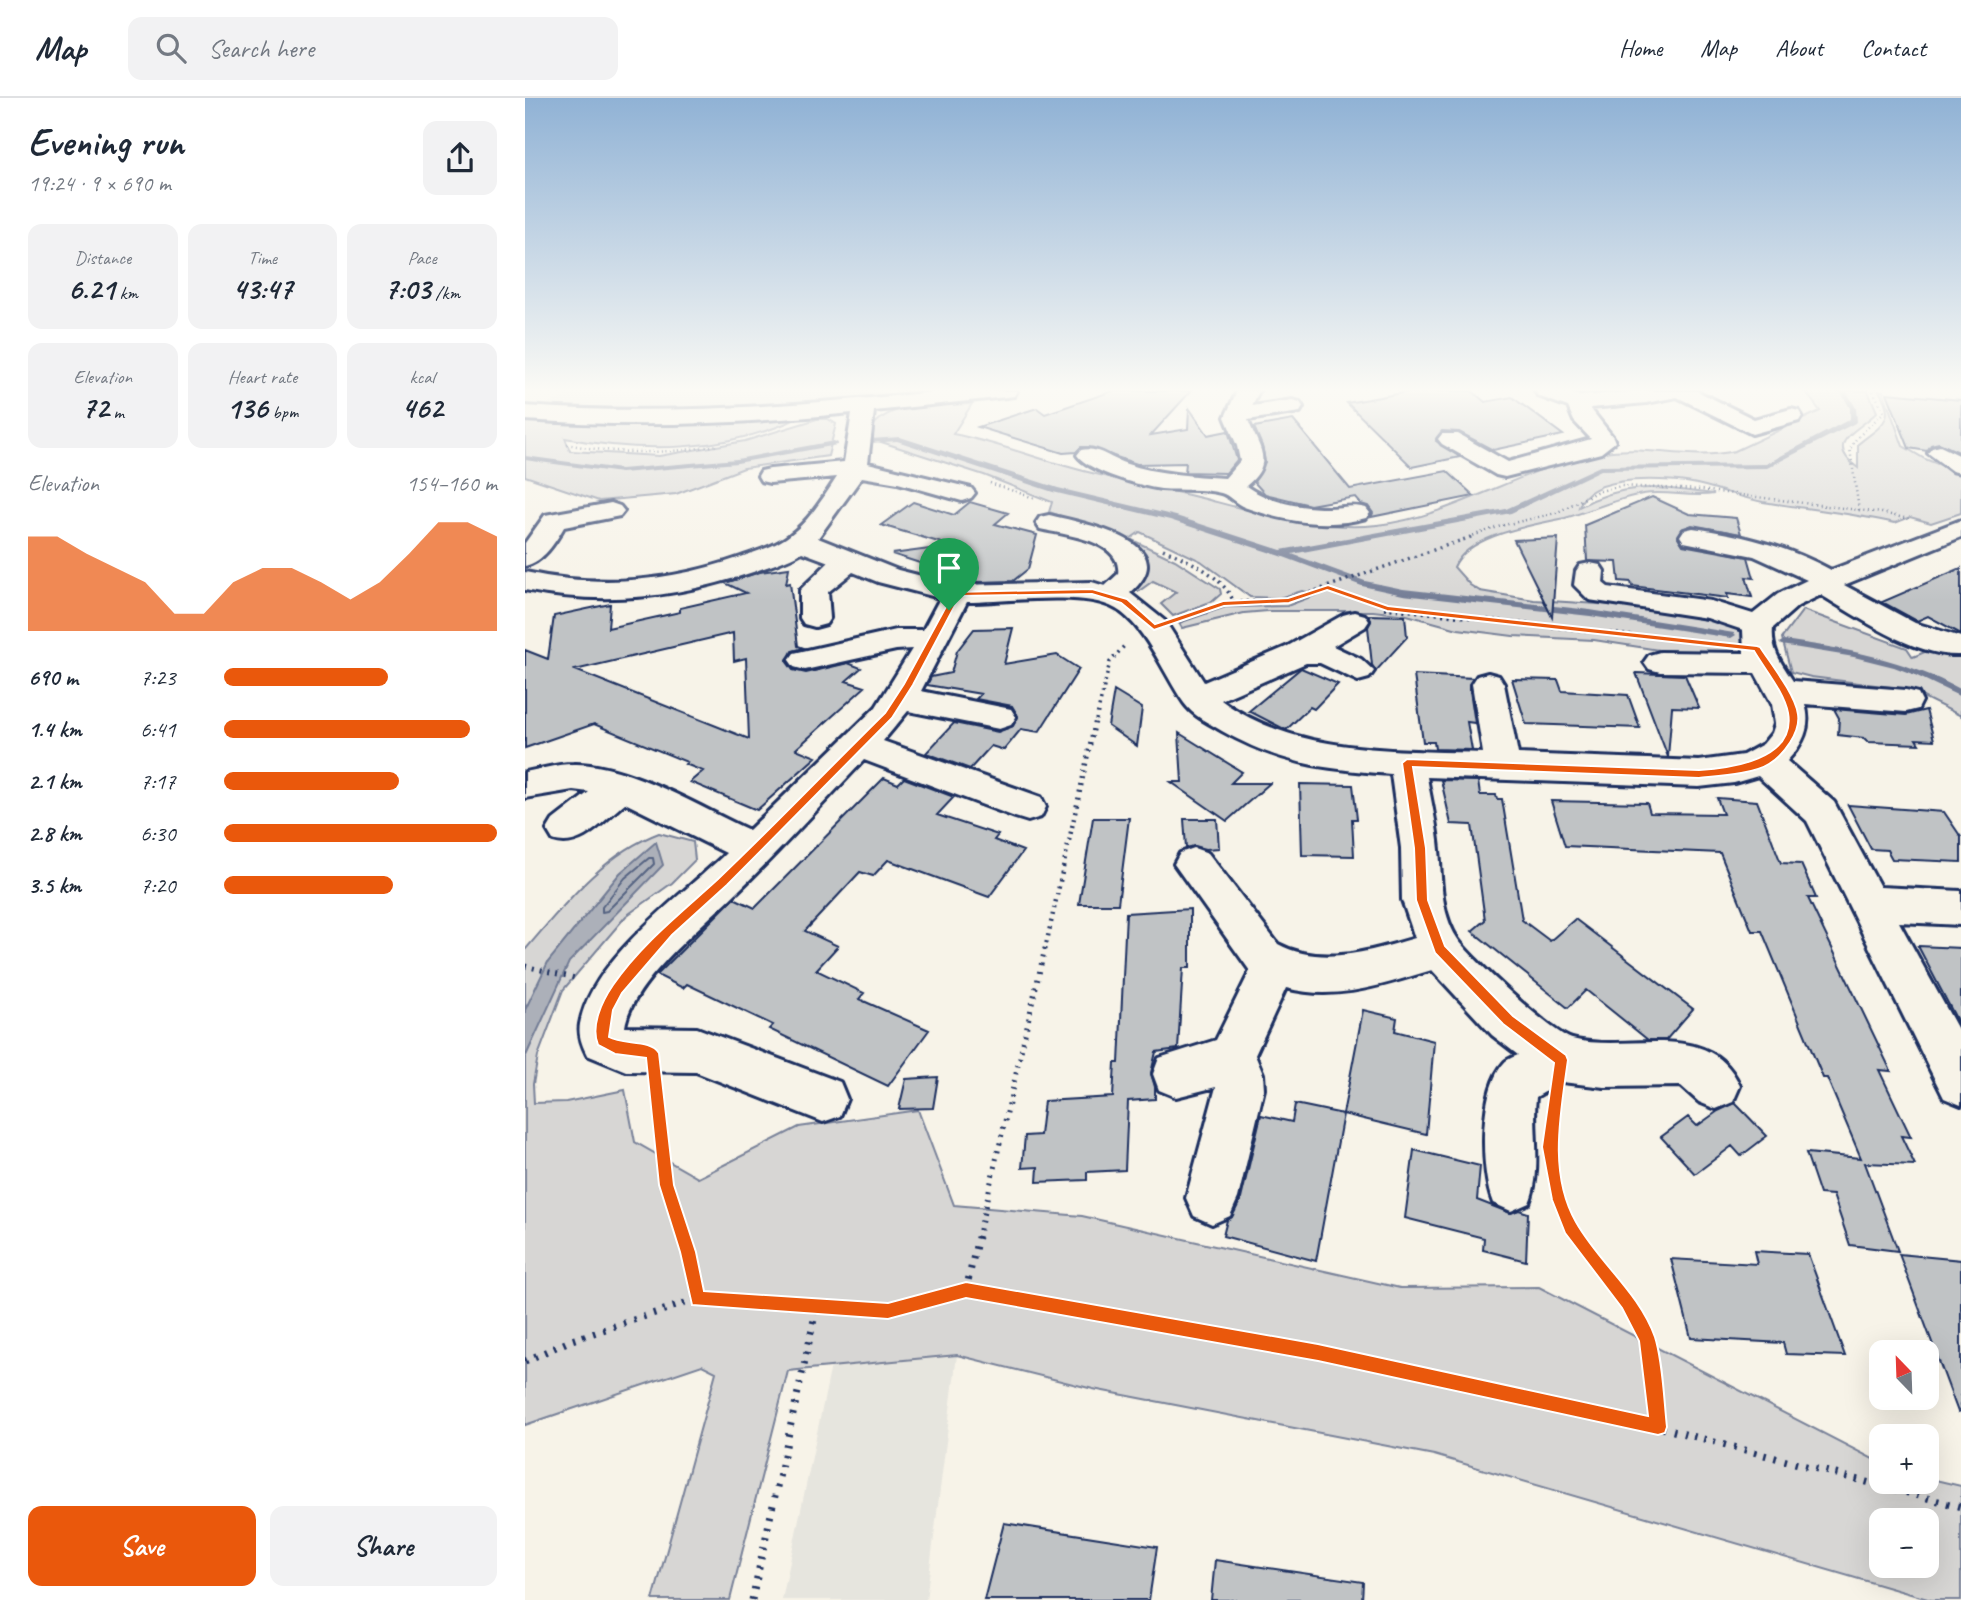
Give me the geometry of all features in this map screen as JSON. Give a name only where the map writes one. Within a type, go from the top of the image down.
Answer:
[{"type":"street","points":[[525,581],[557,589],[613,593],[675,585],[739,568],[800,541],[832,502],[854,468],[855,461]]},
{"type":"street","points":[[1101,461],[1114,468],[1160,481],[1230,486],[1249,500],[1284,511],[1326,516],[1357,513]]},
{"type":"street","points":[[1230,486],[1246,473],[1251,461]]},
{"type":"street","points":[[1489,461],[1505,470],[1538,461]]},
{"type":"street","points":[[770,476],[854,468],[900,476],[962,493]]},
{"type":"street","points":[[525,558],[544,539],[554,522],[558,495]]},
{"type":"street","points":[[554,522],[611,511]]},
{"type":"street","points":[[1049,523],[1111,541],[1130,554],[1134,563],[1132,577],[1110,596]]},
{"type":"street","points":[[800,541],[922,587],[957,594],[1092,592],[1110,596],[1131,606],[1154,628],[1197,698],[1229,721],[1268,741],[1322,756],[1407,763],[1699,774],[1725,772],[1765,762],[1775,755],[1792,729],[1793,714],[1757,649],[1759,625],[1788,600],[1825,582],[1961,528]]},
{"type":"street","points":[[1693,536],[1763,547],[1792,559],[1905,632],[1958,646]]},
{"type":"street","points":[[815,618],[814,590],[831,573],[850,561]]},
{"type":"street","points":[[1590,571],[1588,585],[1599,594],[1711,610],[1759,625]]},
{"type":"street","points":[[526,611],[557,589]]},
{"type":"street","points":[[823,1099],[697,1049],[680,1048],[652,1053],[615,1048],[603,1040],[602,1025],[618,989],[667,931],[755,850],[894,707],[957,594]]},
{"type":"street","points":[[1197,698],[1297,654],[1364,613]]},
{"type":"street","points":[[806,660],[896,640],[933,639]]},
{"type":"street","points":[[1654,650],[1765,663]]},
{"type":"street","points":[[1297,654],[1320,651],[1358,671]]},
{"type":"street","points":[[1488,684],[1503,766]]},
{"type":"street","points":[[1782,691],[1906,701]]},
{"type":"street","points":[[894,707],[999,717]]},
{"type":"street","points":[[859,745],[1028,807]]},
{"type":"street","points":[[1765,762],[1821,812],[1961,1082]]},
{"type":"street","points":[[1407,763],[1420,848],[1422,900],[1440,949],[1508,1020],[1561,1060],[1604,1065],[1682,1064],[1699,1071],[1716,1086]]},
{"type":"street","points":[[525,785],[573,777],[596,779],[621,786],[755,850]]},
{"type":"street","points":[[566,830],[621,786]]},
{"type":"street","points":[[1194,864],[1239,927],[1263,957],[1275,966],[1297,972],[1351,974],[1440,949]]},
{"type":"street","points":[[1868,903],[1961,908]]},
{"type":"street","points":[[1176,1074],[1218,1064],[1232,1055],[1275,966]]},
{"type":"street","points":[[1212,1198],[1240,1089],[1240,1074],[1232,1055]]},
{"type":"street","points":[[1533,1179],[1513,1093],[1521,1078],[1561,1060]]},
{"type":"path","points":[[966,1290],[1107,670],[1117,652],[1137,636],[1154,628],[1223,604],[1289,600],[1504,525],[1556,513],[1596,492],[1621,486],[1702,490],[1859,510],[1852,461]]},
{"type":"path","points":[[1328,587],[1339,592]]},
{"type":"path","points":[[1364,613],[1387,609],[1654,650]]},
{"type":"path","points":[[525,966],[570,976]]},
{"type":"path","points":[[652,1053],[667,1185],[688,1252],[698,1299]]},
{"type":"path","points":[[1533,1179],[1560,1200],[1570,1227],[1628,1302],[1647,1339],[1658,1427]]},
{"type":"path","points":[[525,1361],[572,1340],[698,1299],[888,1311],[966,1290],[1318,1353],[1658,1427],[1961,1507]]},
{"type":"path","points":[[752,1600],[817,1306]]},
{"type":"shaded area","points":[[525,461],[792,461],[744,468],[676,494],[599,501],[525,476]]},
{"type":"shaded area","points":[[941,461],[1051,461],[1271,516],[1335,526],[1377,525],[1406,520],[1463,502],[1567,461],[1850,461],[1858,468],[1858,461],[1930,461],[1961,473],[1961,513],[1931,523],[1910,517],[1895,523],[1763,502],[1688,482],[1633,480],[1598,488],[1586,496],[1579,507],[1596,498],[1629,489],[1661,488],[1714,494],[1652,493],[1623,498],[1575,515],[1487,539],[1473,546],[1454,567],[1470,585],[1480,591],[1534,600],[1662,608],[1749,626],[1752,655],[1678,653],[1594,640],[1513,636],[1458,629],[1407,615],[1373,611],[1244,613],[1182,628],[1179,623],[1225,607],[1287,606],[1318,594],[1302,591],[1279,598],[1250,597],[1201,561],[1140,532],[1130,539],[1175,560],[1220,589],[1221,594],[1213,601],[1173,616],[1161,604],[1176,592],[1153,581],[1139,591],[1134,589],[1141,579],[1106,531],[1049,512],[1052,502]]},
{"type":"shaded area","points":[[1803,610],[1907,648],[1913,657],[1941,645],[1961,655],[1961,716],[1907,689],[1791,672],[1782,638]]},
{"type":"shaded area","points":[[659,833],[693,842],[695,860],[672,883],[626,916],[563,990],[538,1056],[533,1084],[534,1103],[566,1102],[625,1090],[635,1142],[698,1178],[799,1127],[918,1110],[954,1205],[1082,1216],[1400,1288],[1539,1287],[1869,1457],[1869,1494],[1939,1494],[1939,1481],[1961,1486],[1961,1600],[1931,1600],[1434,1455],[1093,1389],[957,1355],[788,1371],[730,1600],[653,1600],[716,1372],[702,1365],[525,1425],[525,950],[585,883],[620,854]]},
{"type":"shaded area","points":[[957,1355],[926,1600],[782,1600],[831,1366]]},
{"type":"water","points":[[656,842],[663,865],[569,962],[525,1058],[525,1010],[548,962],[620,873]]},
{"type":"building","points":[[1128,461],[1236,461],[1226,473],[1185,472],[1186,463],[1137,464]]},
{"type":"building","points":[[1327,461],[1350,489],[1447,471],[1474,496],[1371,517],[1373,513],[1368,506],[1361,504],[1355,497],[1310,505],[1265,494],[1254,482],[1265,462]]},
{"type":"building","points":[[1406,461],[1440,461],[1412,467]]},
{"type":"building","points":[[1652,497],[1689,514],[1736,518],[1741,534],[1692,525],[1682,529],[1678,537],[1683,545],[1748,557],[1754,578],[1746,577],[1752,597],[1727,594],[1728,598],[1632,586],[1631,582],[1619,581],[1617,562],[1587,561],[1585,525]]},
{"type":"building","points":[[913,502],[954,515],[970,502],[1008,513],[995,524],[1037,535],[1028,569],[1013,581],[978,582],[892,554],[952,546],[881,525]]},
{"type":"building","points":[[1558,538],[1552,617],[1514,540]]},
{"type":"building","points":[[789,568],[786,584],[790,583],[798,646],[804,648],[792,651],[787,662],[793,670],[806,673],[848,663],[861,668],[846,681],[865,687],[796,749],[816,757],[757,810],[690,782],[703,771],[685,764],[687,762],[594,724],[525,748],[525,650],[548,659],[554,616],[610,604],[608,628],[680,612],[680,608],[746,593],[725,583],[760,572]],"holes":[[[733,633],[734,661],[746,658],[749,739],[575,670]]]},
{"type":"building","points":[[1961,568],[1961,634],[1928,616],[1917,621],[1882,602]]},
{"type":"building","points":[[1368,615],[1405,616],[1407,637],[1376,671],[1372,665],[1368,627],[1371,620]]},
{"type":"building","points":[[1013,628],[1004,664],[1057,655],[1079,669],[1039,732],[1021,729],[1004,750],[991,746],[970,769],[926,753],[954,723],[998,732],[1013,726],[1018,716],[1012,706],[976,699],[981,694],[927,685],[931,677],[951,673],[957,651],[974,629]]},
{"type":"building","points":[[1301,668],[1338,684],[1314,709],[1310,707],[1286,730],[1249,711]]},
{"type":"building","points":[[1636,673],[1685,675],[1699,708],[1672,707],[1668,757]]},
{"type":"building","points":[[1414,675],[1473,678],[1469,684],[1475,723],[1467,722],[1472,750],[1435,749],[1434,742],[1423,742]]},
{"type":"building","points":[[1512,679],[1558,680],[1562,691],[1628,695],[1640,728],[1526,724]]},
{"type":"building","points":[[1114,691],[1142,708],[1137,746],[1108,726]]},
{"type":"building","points":[[1834,709],[1906,715],[1926,710],[1934,740],[1916,739],[1919,744],[1868,742],[1864,738],[1838,735],[1839,718]]},
{"type":"building","points":[[1179,733],[1242,772],[1231,783],[1270,783],[1227,821],[1171,782],[1182,782]]},
{"type":"building","points":[[884,778],[898,784],[904,778],[954,797],[937,815],[998,835],[994,840],[1023,851],[989,897],[888,860],[873,876],[860,872],[805,931],[838,946],[816,970],[864,993],[859,999],[929,1030],[888,1086],[769,1029],[773,1025],[687,984],[683,988],[657,975],[734,898],[755,908]]},
{"type":"building","points":[[1441,780],[1478,781],[1480,795],[1496,795],[1497,799],[1502,799],[1522,920],[1550,941],[1575,919],[1693,1009],[1666,1040],[1648,1040],[1586,990],[1568,1008],[1472,931],[1485,920],[1472,825],[1451,824]]},
{"type":"building","points":[[1300,784],[1353,785],[1357,819],[1352,819],[1354,856],[1302,855]]},
{"type":"building","points":[[1717,798],[1757,801],[1781,863],[1801,864],[1816,898],[1808,898],[1891,1071],[1879,1070],[1911,1137],[1901,1136],[1915,1165],[1865,1163],[1898,1251],[1850,1245],[1833,1195],[1820,1194],[1806,1153],[1861,1158],[1827,1078],[1823,1078],[1762,931],[1752,931],[1720,853],[1565,846],[1551,801],[1647,803],[1650,813],[1723,814]]},
{"type":"building","points":[[1848,805],[1944,812],[1961,837],[1961,862],[1892,859],[1887,850],[1871,849]]},
{"type":"building","points":[[1093,818],[1129,818],[1118,904],[1079,904]]},
{"type":"building","points":[[1184,819],[1217,819],[1219,848],[1186,848]]},
{"type":"building","points":[[1190,909],[1190,968],[1183,968],[1178,1049],[1156,1052],[1151,1073],[1155,1099],[1128,1101],[1125,1170],[1087,1172],[1087,1180],[1037,1182],[1038,1167],[1022,1168],[1025,1136],[1040,1135],[1044,1101],[1113,1097],[1115,1063],[1119,1063],[1126,913]]},
{"type":"building","points":[[1918,946],[1961,948],[1961,1028]]},
{"type":"building","points":[[1363,1010],[1397,1018],[1395,1031],[1434,1041],[1426,1134],[1343,1114]]},
{"type":"building","points":[[938,1077],[933,1108],[899,1109],[906,1079]]},
{"type":"building","points":[[1735,1103],[1767,1136],[1741,1156],[1732,1146],[1695,1174],[1661,1137],[1688,1117],[1697,1126]]},
{"type":"building","points":[[1295,1104],[1343,1114],[1316,1261],[1223,1236],[1227,1220],[1232,1217],[1241,1199],[1261,1115],[1292,1122]]},
{"type":"building","points":[[1414,1150],[1480,1166],[1477,1200],[1510,1213],[1519,1210],[1528,1213],[1526,1261],[1483,1250],[1484,1238],[1405,1218]]},
{"type":"building","points":[[1754,1251],[1808,1254],[1845,1356],[1786,1354],[1783,1343],[1691,1338],[1671,1259],[1757,1264]]},
{"type":"building","points":[[1899,1254],[1961,1260],[1961,1411],[1958,1412],[1939,1361],[1939,1340],[1931,1340]]},
{"type":"building","points":[[1004,1523],[1157,1547],[1149,1600],[984,1600]]},
{"type":"building","points":[[1215,1560],[1363,1582],[1362,1600],[1211,1600]]},
{"type":"waterway","points":[[548,461],[621,471],[736,461]]},
{"type":"waterway","points":[[966,461],[1056,490],[1173,518],[1281,553],[1508,511],[1600,468],[1767,466],[1776,461]]},
{"type":"waterway","points":[[1282,553],[1362,583],[1403,592],[1590,613],[1731,635]]},
{"type":"waterway","points":[[1784,643],[1854,654],[1897,665],[1940,682],[1961,694]]},
{"type":"route","points":[[1328,587],[1387,609],[1757,649],[1788,700],[1793,714],[1792,729],[1786,740],[1775,755],[1765,762],[1725,772],[1699,774],[1407,763],[1420,848],[1422,900],[1440,949],[1480,994],[1508,1020],[1561,1060],[1550,1147],[1560,1200],[1570,1227],[1628,1302],[1647,1339],[1652,1359],[1658,1427],[1318,1353],[966,1290],[888,1311],[698,1299],[688,1252],[667,1185],[652,1053],[615,1048],[603,1040],[602,1025],[607,1009],[618,989],[667,931],[755,850],[794,807],[888,715],[908,685],[949,610],[957,594],[1092,592],[1124,601],[1154,628],[1223,604],[1289,600],[1328,587]]}]
